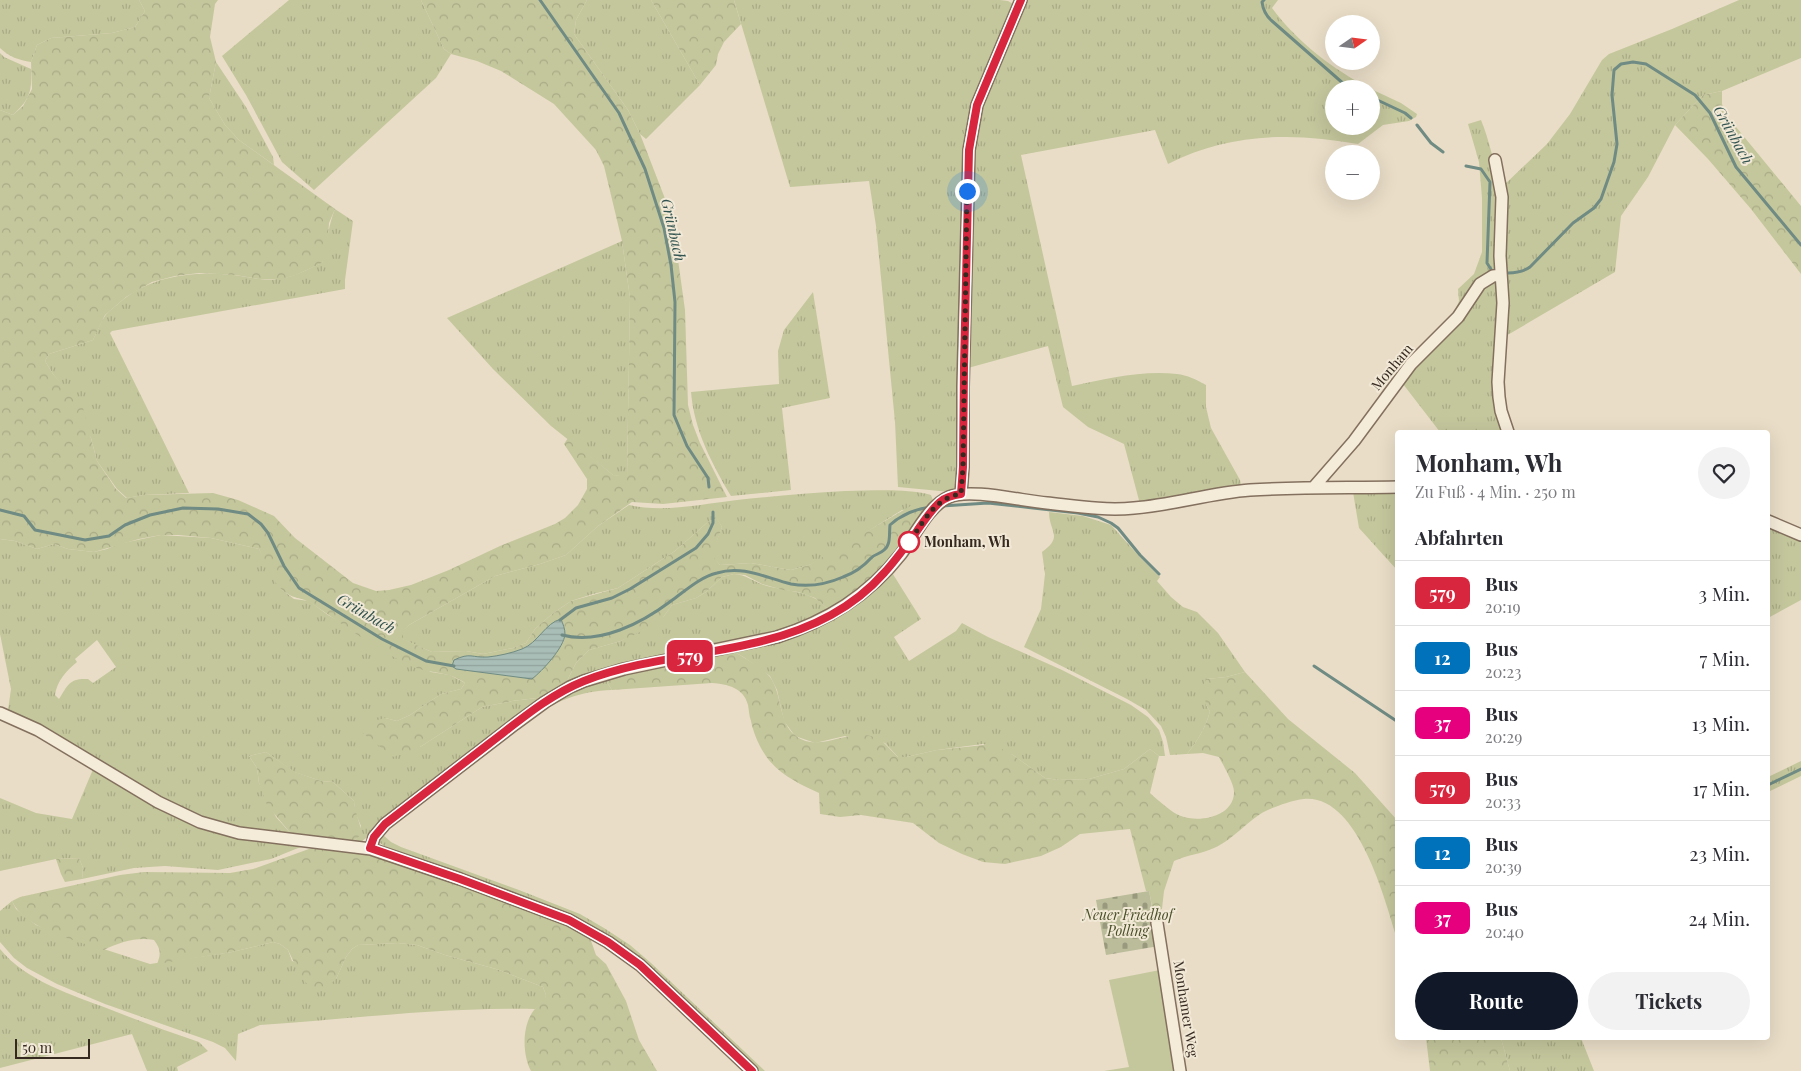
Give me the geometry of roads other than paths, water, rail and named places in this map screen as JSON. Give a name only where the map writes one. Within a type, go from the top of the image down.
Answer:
[{"type":"street","points":[[961,494],[969,150],[977,105],[1021,0]]},
{"type":"street","points":[[1495,160],[1502,197],[1501,275],[1503,303],[1499,397],[1507,430]]},
{"type":"street","name":"Monham","points":[[1313,488],[1354,441],[1411,364],[1458,317],[1480,284],[1493,276],[1501,275]]},
{"type":"street","points":[[370,848],[374,837],[385,824],[516,724],[570,687],[624,669],[777,637],[802,629],[832,615],[869,589],[900,554],[934,508],[950,496],[961,494],[1119,509],[1145,507],[1221,494],[1313,488],[1395,487]]},
{"type":"street","points":[[1770,522],[1801,535]]},
{"type":"street","points":[[0,713],[38,730],[158,802],[200,822],[239,833],[370,848],[569,920],[591,931],[624,952],[640,965],[752,1071]]},
{"type":"street","name":"Monhamer Weg","points":[[1157,923],[1180,1071]]},
{"type":"water","points":[[561,619],[565,634],[564,640],[547,665],[532,679],[456,669],[452,666],[454,660],[464,656],[492,657],[522,649],[533,642],[555,621]]},
{"type":"waterway","name":"Grünbach","points":[[540,0],[619,113],[645,169],[664,228],[671,265],[675,302],[674,415],[687,446],[708,478],[709,487]]},
{"type":"waterway","name":"Grünbach","points":[[1264,0],[1262,2],[1266,15],[1339,80]]},
{"type":"waterway","name":"Grünbach","points":[[1508,273],[1520,272],[1530,267],[1573,223],[1594,208],[1601,199],[1614,162],[1617,144],[1612,95],[1614,70],[1621,64],[1633,62],[1646,64],[1695,95],[1710,113],[1736,167],[1801,245]]},
{"type":"waterway","name":"Grünbach","points":[[1380,101],[1405,113],[1411,118]]},
{"type":"waterway","name":"Grünbach","points":[[1417,125],[1431,143],[1443,152]]},
{"type":"waterway","name":"Grünbach","points":[[1466,166],[1481,169],[1490,182],[1487,263],[1492,271]]},
{"type":"waterway","points":[[942,506],[988,503],[1098,517],[1118,528],[1140,555],[1159,574]]},
{"type":"waterway","points":[[562,635],[591,637],[620,630],[647,617],[693,585],[717,573],[736,570],[745,571],[797,585],[824,583],[837,579],[851,574],[886,548],[889,542],[890,525],[895,521],[909,513],[931,507]]},
{"type":"waterway","name":"Grünbach","points":[[0,510],[24,516],[35,530],[85,540],[109,536],[125,525],[150,515],[183,508],[218,509],[248,514],[261,524],[268,533],[284,566],[299,588],[382,639],[426,661],[454,666]]},
{"type":"waterway","name":"Grünbach","points":[[560,620],[576,608],[612,598],[630,589],[696,548],[708,534],[713,523],[713,512]]},
{"type":"waterway","points":[[1314,666],[1395,720]]},
{"type":"waterway","points":[[1770,784],[1801,769]]},
{"type":"place","name":"Monham, Wh","points":[[909,542]]},
{"type":"park label","name":"Neuer Friedhof Polling","points":[[1128,924]]}]
